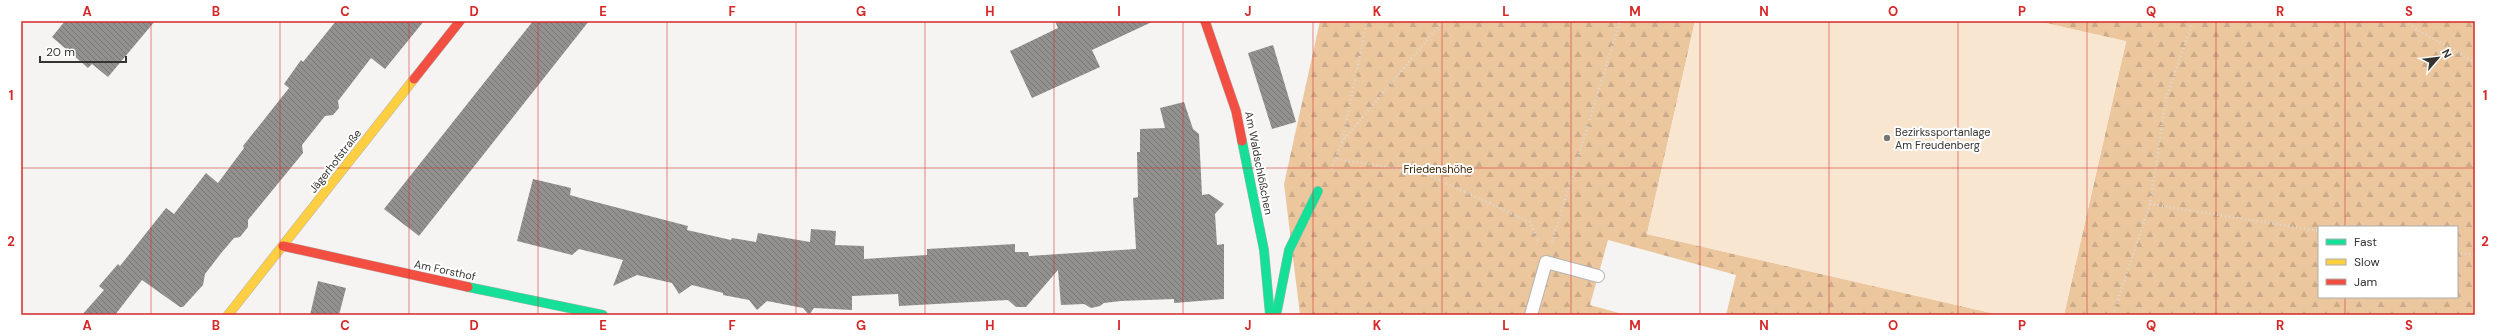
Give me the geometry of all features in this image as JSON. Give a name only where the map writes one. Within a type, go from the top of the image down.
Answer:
[{"type":"street","name":"Jägerhofstraße","points":[[228,315],[460,21]]},
{"type":"street","name":"Am Waldschlößchen","points":[[1205,21],[1236,110],[1264,250],[1270,315]]},
{"type":"street","points":[[1276,315],[1289,250],[1318,191]]},
{"type":"street","name":"Am Forsthof","points":[[282,246],[399,273],[603,315]]},
{"type":"lane","points":[[1531,315],[1546,262],[1598,276]]},
{"type":"path","points":[[1367,21],[1342,142],[1443,21]]},
{"type":"path","points":[[1546,262],[1620,21]]},
{"type":"path","points":[[2113,315],[2150,204],[2166,98],[2193,21]]},
{"type":"path","points":[[2406,21],[2419,31],[2475,62]]},
{"type":"path","points":[[1337,159],[1424,173],[1530,222],[1546,262]]},
{"type":"path","points":[[2150,204],[2318,231]]},
{"type":"path","points":[[2458,252],[2475,255]]},
{"type":"green space","name":"Friedenshöhe","points":[[1320,21],[1695,21],[1647,234],[2000,315],[1726,315],[1736,275],[1608,240],[1590,305],[1626,315],[1300,315],[1284,184]]},
{"type":"green space","points":[[2037,21],[2475,21],[2475,315],[2064,315],[2126,42]]},
{"type":"shaded area","name":"Bezirkssportanlage Am Freudenberg","points":[[1695,21],[2037,21],[2126,41],[2064,315],[2000,315],[1647,234]]},
{"type":"building","points":[[65,21],[155,21],[108,77],[92,64],[88,68],[52,37]]},
{"type":"building","points":[[336,21],[424,21],[385,69],[371,58],[338,101],[339,108],[333,115],[325,116],[302,145],[303,153],[248,220],[248,227],[240,237],[234,238],[222,252],[205,274],[203,285],[183,307],[180,307],[142,280],[115,315],[82,315],[104,290],[99,286],[118,264],[120,266],[166,208],[174,214],[206,173],[218,183],[244,148],[243,146],[289,88],[284,84],[301,60],[303,62]]},
{"type":"building","points":[[533,21],[589,21],[419,236],[384,209]]},
{"type":"building","points":[[1055,21],[1154,21],[1092,50],[1100,67],[1032,98],[1010,51],[1058,28]]},
{"type":"building","points":[[1273,45],[1296,122],[1272,129],[1248,53]]},
{"type":"building","points":[[1184,102],[1193,129],[1199,134],[1202,195],[1209,194],[1224,204],[1215,214],[1217,245],[1224,244],[1224,299],[1174,303],[1174,299],[1121,301],[1104,303],[1100,306],[1091,308],[1084,304],[1061,305],[1058,270],[1026,307],[1016,307],[1008,300],[899,306],[898,294],[852,296],[852,310],[814,308],[809,315],[803,308],[767,301],[757,310],[749,300],[723,295],[723,293],[692,285],[679,294],[672,283],[637,275],[613,286],[623,260],[579,249],[572,255],[517,241],[533,179],[571,188],[570,195],[688,226],[687,230],[731,240],[732,238],[756,242],[758,233],[810,242],[811,229],[836,231],[835,245],[864,246],[864,259],[927,255],[927,249],[1015,244],[1015,252],[1028,252],[1029,256],[1136,249],[1133,198],[1138,197],[1137,152],[1140,152],[1140,129],[1165,128],[1160,108]]},
{"type":"building","points":[[318,281],[346,288],[339,315],[310,315]]},
{"type":"traffic: fast","points":[[1242,141],[1264,250],[1270,315]]},
{"type":"traffic: fast","points":[[1277,311],[1289,250],[1318,191]]},
{"type":"traffic: fast","points":[[468,287],[603,315]]},
{"type":"traffic: slow","points":[[228,315],[414,79]]},
{"type":"traffic: jam","points":[[414,79],[460,21]]},
{"type":"traffic: jam","points":[[1205,21],[1236,111],[1242,141]]},
{"type":"traffic: jam","points":[[283,246],[468,287]]},
{"type":"place","name":"Bezirkssportanlage Am Freudenberg","points":[[1887,138]]}]
